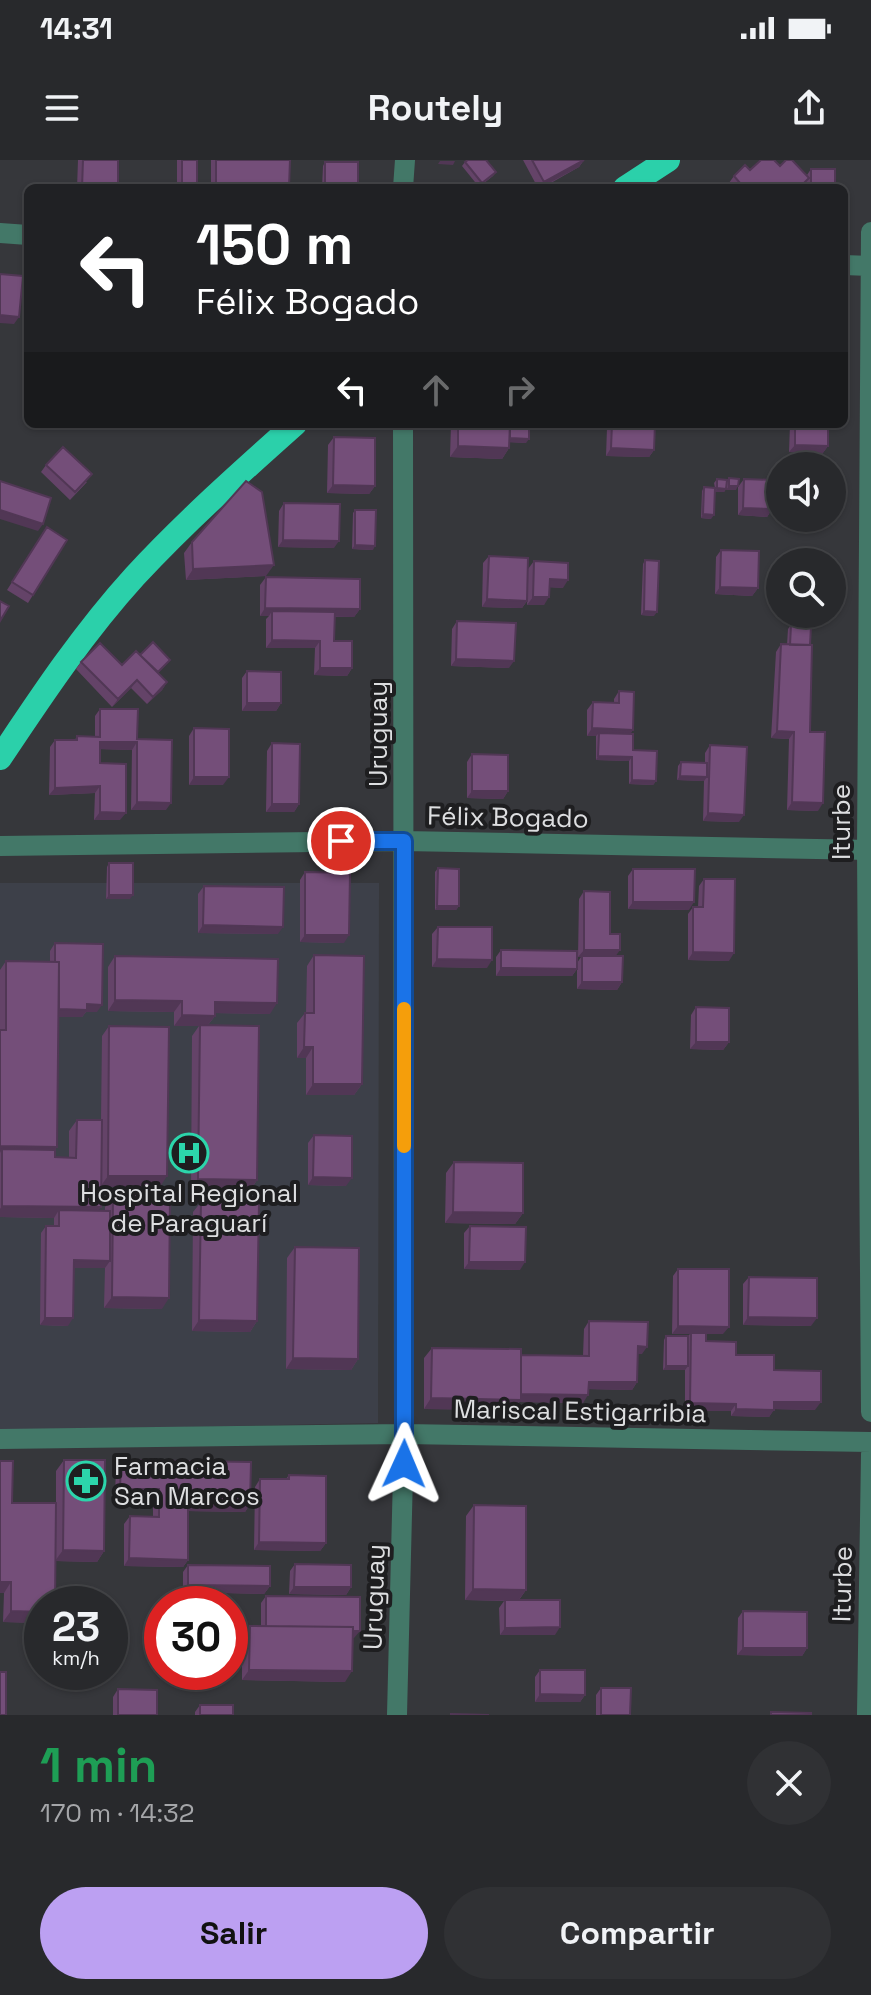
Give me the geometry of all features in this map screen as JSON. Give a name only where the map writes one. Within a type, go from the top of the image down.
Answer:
[{"type":"highway","points":[[631,184],[668,160]]},
{"type":"highway","points":[[0,758],[56,673],[134,577],[221,490],[291,428]]},
{"type":"street","points":[[403,184],[405,160]]},
{"type":"street","name":"Iturbe","points":[[871,232],[871,1412]]},
{"type":"street","points":[[0,233],[24,235]]},
{"type":"street","points":[[848,265],[870,266]]},
{"type":"street","name":"Uruguay","points":[[397,1715],[404,1434],[403,428]]},
{"type":"street","name":"Félix Bogado","points":[[0,846],[404,841],[869,850]]},
{"type":"street","name":"Mariscal Estigarribia","points":[[0,1439],[404,1434],[871,1442]]},
{"type":"street","name":"Iturbe","points":[[867,1715],[871,1454]]},
{"type":"shaded area","name":"Hospital Regional de Paraguarí","points":[[0,883],[379,883],[378,1423],[0,1431]]},
{"type":"building","points":[[83,160],[118,160],[118,184],[82,184]]},
{"type":"building","points":[[182,160],[197,160],[197,184],[182,184]]},
{"type":"building","points":[[216,160],[290,160],[289,184],[216,184]]},
{"type":"building","points":[[486,160],[496,172],[482,183],[465,162]]},
{"type":"building","points":[[532,160],[584,160],[544,182]]},
{"type":"building","points":[[761,160],[774,160],[780,166],[786,160],[792,160],[809,178],[803,184],[739,184],[734,176],[745,165],[750,170]]},
{"type":"building","points":[[325,162],[358,162],[358,184],[325,184]]},
{"type":"building","points":[[811,169],[835,169],[835,184],[811,184]]},
{"type":"building","points":[[0,274],[23,276],[19,317],[0,315]]},
{"type":"building","points":[[458,428],[510,428],[509,448],[458,446]]},
{"type":"building","points":[[510,428],[529,428],[529,439],[510,438]]},
{"type":"building","points":[[612,428],[655,428],[654,450],[611,448]]},
{"type":"building","points":[[795,428],[828,428],[828,446],[795,445]]},
{"type":"building","points":[[334,437],[375,438],[375,486],[333,485]]},
{"type":"building","points":[[63,447],[92,474],[75,492],[46,465]]},
{"type":"building","points":[[729,478],[739,479],[738,486],[729,486]]},
{"type":"building","points":[[717,479],[727,480],[726,489],[717,488]]},
{"type":"building","points":[[744,479],[766,480],[766,509],[743,508]]},
{"type":"building","points":[[0,481],[51,498],[43,524],[0,510]]},
{"type":"building","points":[[246,481],[262,492],[274,565],[193,569],[192,542]]},
{"type":"building","points":[[704,487],[715,488],[714,515],[703,514]]},
{"type":"building","points":[[284,503],[340,504],[339,541],[283,540]]},
{"type":"building","points":[[355,510],[376,510],[375,546],[355,545]]},
{"type":"building","points":[[47,527],[67,540],[33,595],[12,582]]},
{"type":"building","points":[[721,550],[759,551],[758,588],[720,587]]},
{"type":"building","points":[[489,556],[528,558],[527,601],[487,599]]},
{"type":"building","points":[[645,560],[659,561],[657,612],[644,611]]},
{"type":"building","points":[[534,561],[568,563],[568,580],[550,579],[549,597],[533,597]]},
{"type":"building","points":[[266,577],[360,579],[360,609],[265,608]]},
{"type":"building","points":[[0,601],[9,606],[0,621]]},
{"type":"building","points":[[272,611],[335,612],[334,641],[352,641],[352,668],[320,668],[320,641],[272,640]]},
{"type":"building","points":[[457,621],[516,623],[514,661],[456,659]]},
{"type":"building","points":[[791,628],[811,628],[810,645],[790,645]]},
{"type":"building","points":[[153,642],[170,660],[158,672],[140,655]]},
{"type":"building","points":[[100,643],[122,665],[136,651],[167,682],[153,697],[137,680],[118,699],[81,662]]},
{"type":"building","points":[[781,644],[812,645],[810,732],[825,732],[823,803],[792,802],[794,732],[777,731]]},
{"type":"building","points":[[247,671],[281,672],[281,703],[247,703]]},
{"type":"building","points":[[619,691],[634,692],[633,730],[592,728],[593,702],[619,703]]},
{"type":"building","points":[[100,709],[138,709],[137,739],[172,740],[171,803],[137,802],[137,742],[100,742],[100,763],[126,764],[126,813],[100,812],[100,786],[55,788],[55,740],[77,740],[77,736],[100,737]]},
{"type":"building","points":[[194,728],[229,729],[229,777],[194,777]]},
{"type":"building","points":[[599,733],[633,734],[633,750],[657,751],[656,781],[632,780],[632,757],[598,756]]},
{"type":"building","points":[[272,743],[300,744],[299,804],[272,804]]},
{"type":"building","points":[[710,745],[747,747],[744,815],[708,813]]},
{"type":"building","points":[[472,754],[508,755],[508,791],[472,791]]},
{"type":"building","points":[[681,762],[707,763],[707,777],[680,776]]},
{"type":"building","points":[[109,863],[133,863],[133,895],[109,895]]},
{"type":"building","points":[[438,868],[459,869],[459,906],[437,906]]},
{"type":"building","points":[[633,869],[695,869],[694,902],[633,902]]},
{"type":"building","points":[[305,872],[350,873],[349,935],[305,935]]},
{"type":"building","points":[[704,879],[735,879],[734,953],[693,952],[693,907],[703,907]]},
{"type":"building","points":[[204,886],[284,887],[283,927],[203,925]]},
{"type":"building","points":[[584,891],[610,892],[610,934],[620,934],[620,950],[584,950]]},
{"type":"building","points":[[438,927],[492,927],[492,960],[437,959]]},
{"type":"building","points":[[55,943],[103,944],[102,1005],[87,1004],[87,1010],[59,1009],[59,962],[55,962]]},
{"type":"building","points":[[501,950],[577,951],[577,969],[501,968]]},
{"type":"building","points":[[314,955],[364,956],[362,1084],[313,1084],[313,1047],[304,1047],[305,1013],[314,1013]]},
{"type":"building","points":[[115,956],[278,959],[277,1003],[215,1002],[215,1016],[182,1015],[182,1001],[115,1000]]},
{"type":"building","points":[[582,956],[623,956],[622,982],[582,982]]},
{"type":"building","points":[[6,961],[59,962],[57,1147],[0,1146],[0,1030],[6,1030]]},
{"type":"building","points":[[696,1007],[729,1008],[729,1042],[696,1042]]},
{"type":"building","points":[[200,1025],[259,1026],[257,1180],[198,1179]]},
{"type":"building","points":[[109,1026],[169,1027],[167,1176],[108,1176]]},
{"type":"building","points":[[77,1120],[102,1120],[101,1207],[2,1206],[2,1149],[55,1150],[55,1157],[76,1158]]},
{"type":"building","points":[[314,1135],[352,1136],[352,1178],[313,1177]]},
{"type":"building","points":[[454,1162],[523,1163],[523,1213],[453,1212]]},
{"type":"building","points":[[113,1196],[170,1197],[169,1298],[112,1297]]},
{"type":"building","points":[[201,1202],[259,1202],[257,1321],[199,1320]]},
{"type":"building","points":[[59,1210],[110,1211],[110,1261],[74,1260],[73,1318],[45,1318],[46,1226],[59,1226]]},
{"type":"building","points":[[470,1226],[526,1227],[525,1262],[469,1262]]},
{"type":"building","points":[[295,1247],[359,1248],[358,1359],[293,1358]]},
{"type":"building","points":[[678,1269],[729,1269],[729,1327],[678,1326]]},
{"type":"building","points":[[749,1277],[817,1278],[817,1318],[748,1317]]},
{"type":"building","points":[[589,1321],[648,1322],[647,1347],[638,1346],[637,1382],[589,1382],[588,1395],[521,1394],[521,1355],[589,1356]]},
{"type":"building","points":[[691,1333],[706,1333],[706,1341],[736,1342],[736,1355],[774,1355],[774,1370],[821,1371],[821,1402],[774,1402],[774,1410],[736,1409],[736,1404],[690,1403]]},
{"type":"building","points":[[666,1336],[688,1336],[688,1366],[666,1366]]},
{"type":"building","points":[[432,1348],[521,1349],[521,1400],[431,1398]]},
{"type":"building","points":[[64,1460],[105,1460],[104,1551],[63,1550]]},
{"type":"building","points":[[121,1460],[251,1462],[250,1504],[188,1504],[188,1560],[129,1558],[130,1516],[159,1517],[159,1489],[120,1489]]},
{"type":"building","points":[[0,1461],[13,1461],[12,1503],[56,1503],[55,1586],[24,1586],[24,1611],[11,1611],[11,1582],[0,1582]]},
{"type":"building","points":[[289,1475],[326,1476],[326,1543],[259,1542],[260,1479],[289,1479]]},
{"type":"building","points":[[474,1505],[526,1506],[526,1590],[473,1589]]},
{"type":"building","points":[[295,1564],[351,1565],[351,1587],[294,1587]]},
{"type":"building","points":[[188,1565],[270,1566],[270,1586],[188,1585]]},
{"type":"building","points":[[266,1596],[360,1597],[360,1631],[353,1631],[353,1627],[266,1626]]},
{"type":"building","points":[[505,1600],[560,1600],[560,1627],[505,1628]]},
{"type":"building","points":[[743,1611],[807,1612],[807,1648],[743,1648]]},
{"type":"building","points":[[250,1626],[353,1627],[352,1671],[249,1670]]},
{"type":"building","points":[[540,1670],[585,1670],[585,1695],[540,1694]]},
{"type":"building","points":[[0,1672],[6,1672],[6,1715],[0,1715]]},
{"type":"building","points":[[601,1688],[631,1688],[630,1715],[601,1715]]},
{"type":"building","points":[[118,1690],[157,1690],[157,1715],[118,1715]]},
{"type":"building","points":[[200,1705],[233,1705],[233,1715],[200,1715]]},
{"type":"building","points":[[771,1712],[811,1713],[811,1715],[771,1715]]},
{"type":"slow traffic","points":[[404,1009],[404,1146]]},
{"type":"place","name":"Hospital Regional de Paraguarí","points":[[189,1153]]},
{"type":"place","name":"Farmacia San Marcos","points":[[86,1481]]},
{"type":"route","points":[[341,841],[404,841],[404,1464]]}]
